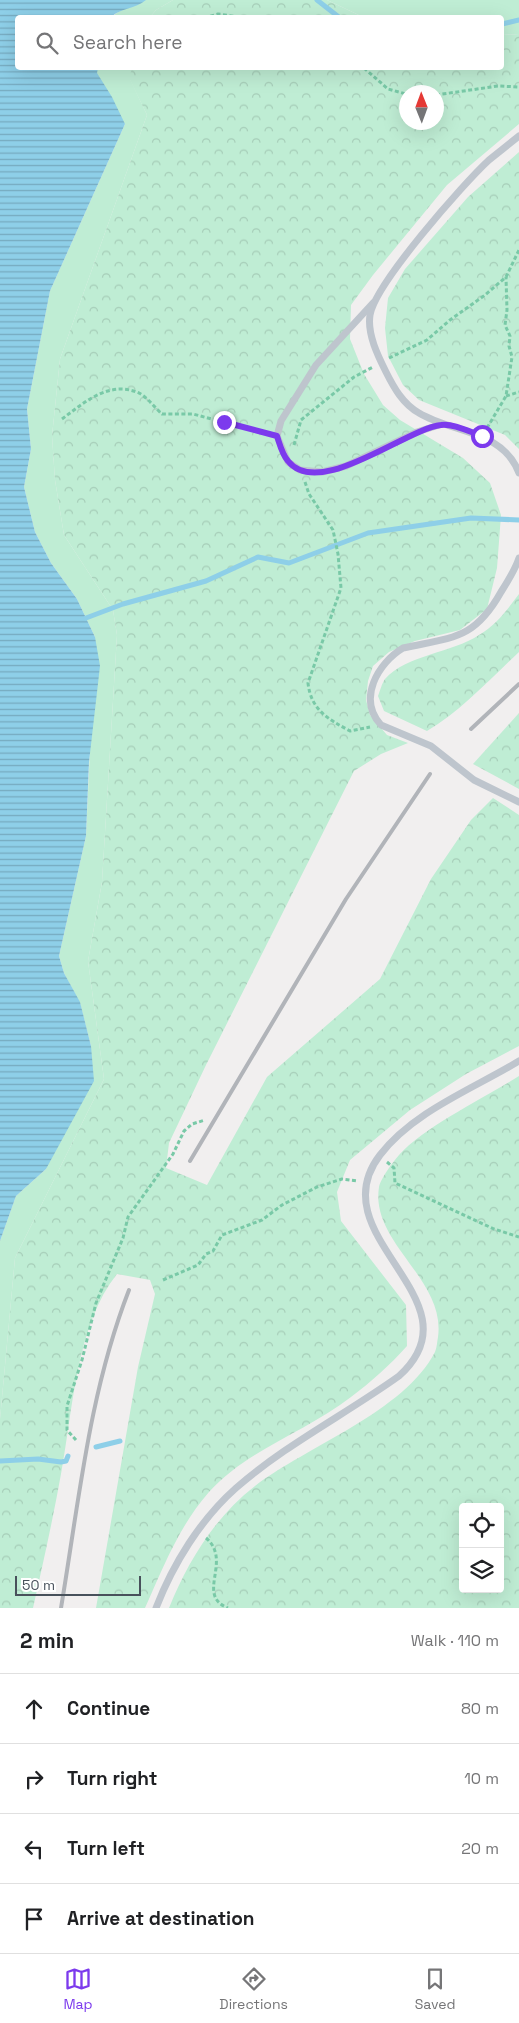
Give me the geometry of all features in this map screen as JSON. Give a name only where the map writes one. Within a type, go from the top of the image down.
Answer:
[{"type":"lane","points":[[442,424],[417,432],[346,466],[322,472],[300,470],[288,462],[277,436],[281,420],[316,365],[373,303],[388,278],[448,206],[489,160],[519,136]]},
{"type":"lane","points":[[373,303],[370,317],[372,335],[381,362],[402,399],[417,413],[442,424],[482,436],[508,453],[519,473]]},
{"type":"lane","points":[[519,558],[490,612],[483,620],[464,633],[403,648],[382,666],[376,675],[371,696],[372,710],[380,724],[431,746],[474,780],[519,802]]},
{"type":"lane","points":[[156,1608],[177,1561],[213,1512],[236,1488],[399,1376],[415,1360],[424,1328],[421,1310],[410,1286],[376,1237],[365,1202],[366,1181],[380,1156],[402,1134],[433,1110],[519,1062]]},
{"type":"path","points":[[366,70],[388,89],[399,92]]},
{"type":"path","points":[[444,94],[498,86],[519,87]]},
{"type":"path","points":[[294,448],[294,441],[301,420],[354,377],[427,340],[450,320],[486,295],[506,277],[519,250]]},
{"type":"path","points":[[482,436],[491,424],[497,409],[506,396],[512,357],[509,346],[510,336],[505,325],[507,310],[506,277]]},
{"type":"path","points":[[62,419],[90,397],[115,388],[140,394],[162,414],[193,414],[277,436]]},
{"type":"path","points":[[506,396],[519,392]]},
{"type":"path","points":[[300,470],[309,494],[333,530],[338,554],[341,588],[308,683],[310,696],[316,708],[329,720],[350,731],[380,724]]},
{"type":"path","points":[[76,1440],[68,1430],[66,1406],[82,1360],[96,1303],[123,1238],[128,1217],[173,1154],[184,1131],[192,1124],[205,1120]]},
{"type":"path","points":[[380,1156],[394,1168],[395,1183],[494,1229],[519,1237]]},
{"type":"path","points":[[163,1280],[198,1265],[206,1254],[213,1251],[222,1235],[262,1220],[282,1205],[317,1187],[342,1179],[366,1181]]},
{"type":"path","points":[[198,1532],[213,1544],[218,1559],[214,1595],[220,1605],[228,1608]]},
{"type":"green space","points":[[135,0],[173,0],[156,10],[152,15],[114,15]]},
{"type":"green space","points":[[173,0],[327,0],[359,15],[152,15],[156,10]]},
{"type":"green space","points":[[327,0],[519,0],[519,34],[504,35],[504,15],[359,15]]},
{"type":"green space","points":[[519,34],[519,124],[447,185],[373,275],[351,305],[350,339],[364,374],[383,405],[400,420],[463,458],[490,483],[501,515],[497,568],[487,609],[460,630],[415,641],[389,652],[373,666],[368,681],[366,700],[370,715],[387,735],[408,743],[381,754],[354,771],[206,1065],[169,1143],[166,1168],[207,1185],[267,1077],[380,979],[431,879],[471,820],[493,798],[519,815],[519,1046],[466,1074],[410,1110],[350,1160],[337,1192],[341,1221],[406,1305],[407,1346],[380,1373],[351,1397],[315,1421],[241,1464],[209,1492],[180,1533],[145,1608],[96,1608],[138,1367],[155,1294],[150,1280],[117,1274],[103,1295],[84,1343],[73,1396],[58,1491],[33,1608],[0,1608],[0,1419],[15,1258],[104,1079],[88,961],[102,882],[117,635],[113,610],[64,535],[55,480],[52,436],[60,359],[147,115],[129,78],[131,70],[504,70],[504,35]]},
{"type":"green space","points":[[68,70],[132,70],[130,79],[147,115],[60,359],[52,436],[55,480],[64,535],[113,610],[117,635],[102,882],[88,961],[104,1079],[15,1258],[0,1419],[0,1241],[16,1196],[46,1169],[91,1046],[80,1003],[64,973],[59,956],[86,836],[95,637],[77,599],[51,563],[35,532],[24,487],[31,449],[27,409],[50,291],[125,124]]},
{"type":"green space","points":[[519,152],[519,449],[505,435],[419,400],[403,385],[388,356],[385,328],[388,298],[405,269],[468,197]]},
{"type":"green space","points":[[519,594],[519,652],[463,705],[427,731],[384,711],[378,696],[385,679],[394,671],[417,659],[456,646],[479,635],[506,611]]},
{"type":"green space","points":[[519,713],[519,789],[473,764]]},
{"type":"green space","points":[[519,1076],[519,1608],[169,1608],[185,1573],[204,1541],[241,1498],[276,1471],[353,1426],[401,1393],[420,1373],[435,1352],[438,1337],[437,1316],[431,1297],[386,1226],[379,1207],[379,1187],[391,1166],[410,1144],[456,1113]]},
{"type":"water","points":[[0,0],[146,0],[114,15],[15,15],[15,70],[98,70],[97,73],[112,97],[125,124],[50,291],[27,409],[31,449],[24,487],[35,532],[51,563],[77,599],[95,637],[100,666],[89,762],[86,836],[59,956],[64,973],[80,1002],[91,1046],[94,1081],[46,1169],[16,1196],[0,1241]]},
{"type":"waterway","points":[[317,0],[336,15]]},
{"type":"waterway","points":[[504,24],[519,20]]},
{"type":"waterway","points":[[86,618],[123,604],[206,581],[258,557],[289,563],[368,533],[471,518],[519,520]]},
{"type":"waterway","points":[[96,1447],[120,1441]]},
{"type":"waterway","points":[[0,1461],[38,1459],[61,1462],[66,1461],[68,1456]]},
{"type":"railway","points":[[471,729],[519,684]]},
{"type":"railway","points":[[190,1161],[346,899],[430,774]]},
{"type":"railway","points":[[61,1608],[95,1408],[115,1329],[129,1290]]},
{"type":"route","points":[[224,422],[277,436],[288,462],[300,470],[322,472],[346,466],[417,432],[442,424],[482,436]]}]
